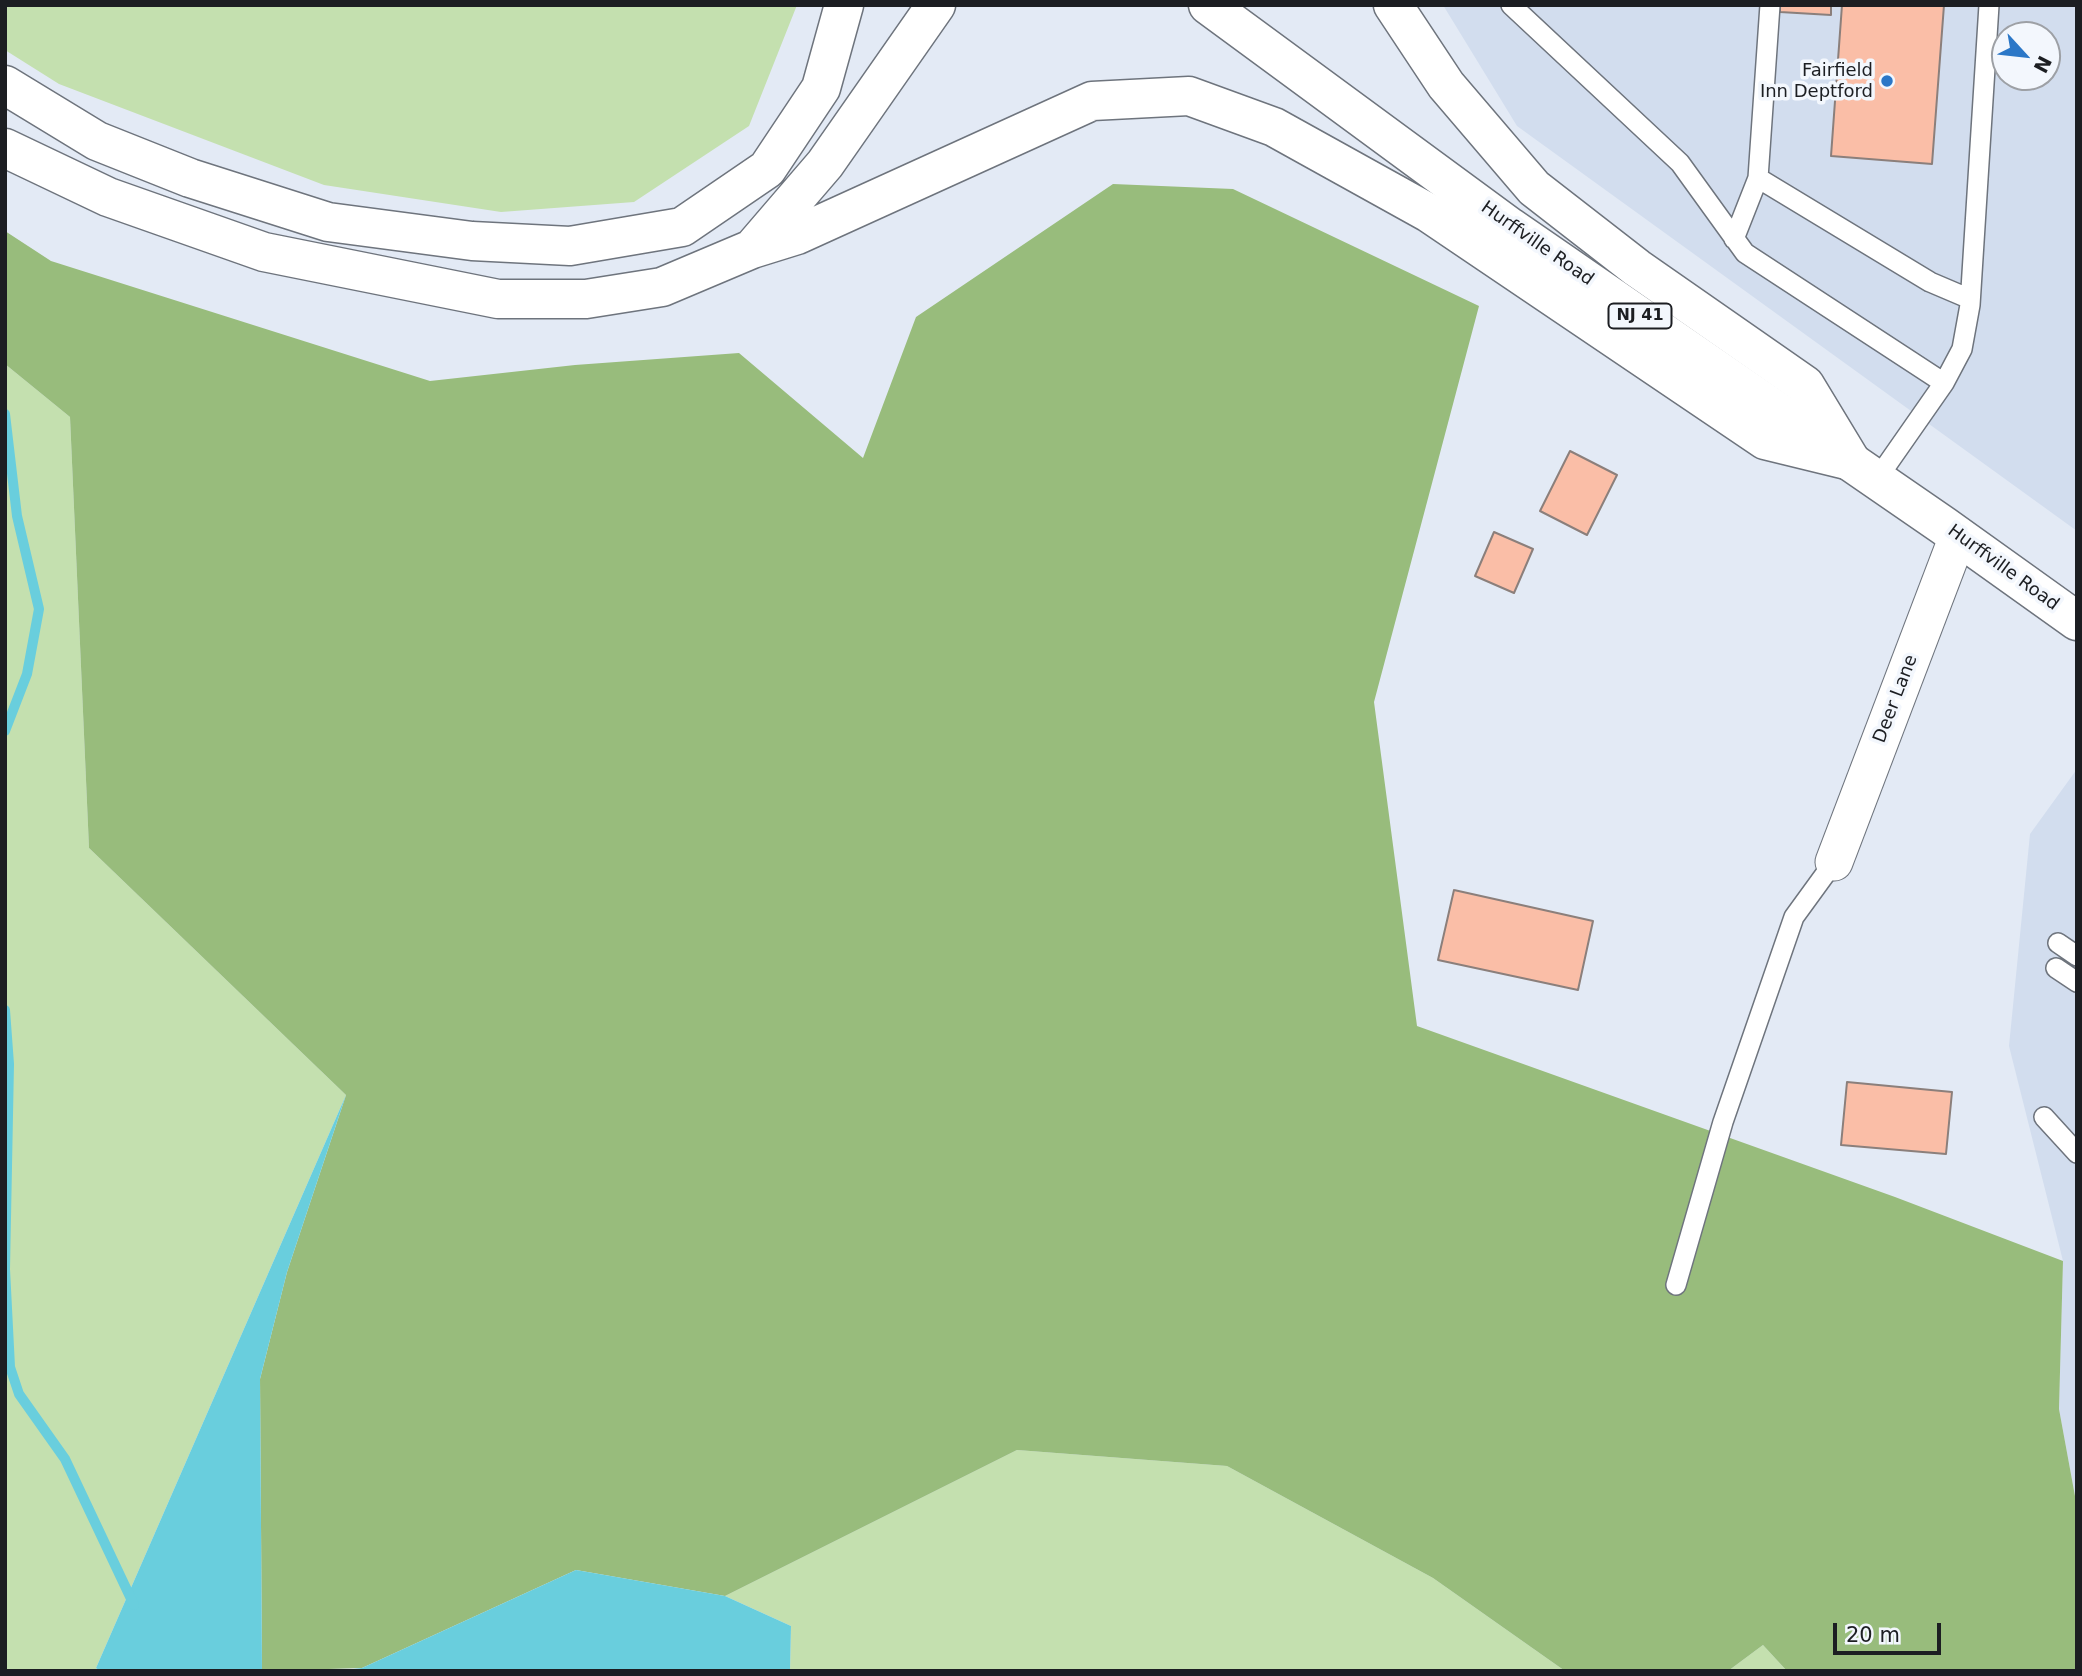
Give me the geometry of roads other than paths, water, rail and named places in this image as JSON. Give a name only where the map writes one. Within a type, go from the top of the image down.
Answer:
[{"type":"main road","points":[[5,85],[97,141],[190,178],[328,222],[472,241],[570,246],[682,228],[767,169],[821,88],[844,5]]},
{"type":"main road","points":[[752,249],[825,164],[936,5]]},
{"type":"main road","name":"Hurffville Road","points":[[1208,5],[1510,227],[1864,470],[2077,621]]},
{"type":"main road","points":[[1393,5],[1446,85],[1534,188],[1637,268],[1805,385],[1864,470]]},
{"type":"main road","points":[[5,148],[108,197],[264,252],[498,299],[586,299],[662,287],[752,249],[797,235],[1092,101],[1189,96],[1274,127],[1429,213],[1765,440],[1864,470]]},
{"type":"street","name":"Deer Lane","points":[[1833,862],[1958,536]]},
{"type":"lane","points":[[1511,5],[1680,163],[1745,253],[1944,383]]},
{"type":"lane","points":[[1734,239],[1758,178],[1770,5]]},
{"type":"lane","points":[[1864,470],[1944,383],[1962,349],[1970,299],[1989,5]]},
{"type":"lane","points":[[1758,178],[1930,282],[1970,299]]},
{"type":"lane","points":[[1676,1285],[1723,1122],[1794,917],[1833,862]]},
{"type":"lane","points":[[2058,943],[2077,956]]},
{"type":"lane","points":[[2056,968],[2077,982]]},
{"type":"lane","points":[[2045,1117],[2077,1153]]},
{"type":"water","points":[[346,1095],[287,1272],[260,1379],[262,1671],[100,1671],[96,1668]]},
{"type":"water","points":[[576,1570],[725,1596],[791,1626],[790,1671],[336,1671],[362,1668]]},
{"type":"waterway","points":[[5,414],[17,516],[39,609],[27,674],[5,731]]},
{"type":"waterway","points":[[5,1010],[9,1064],[5,1269],[10,1367],[19,1394],[65,1459],[134,1605]]},
{"type":"place","name":"Fairfield Inn Deptford","points":[[1887,81]]}]
